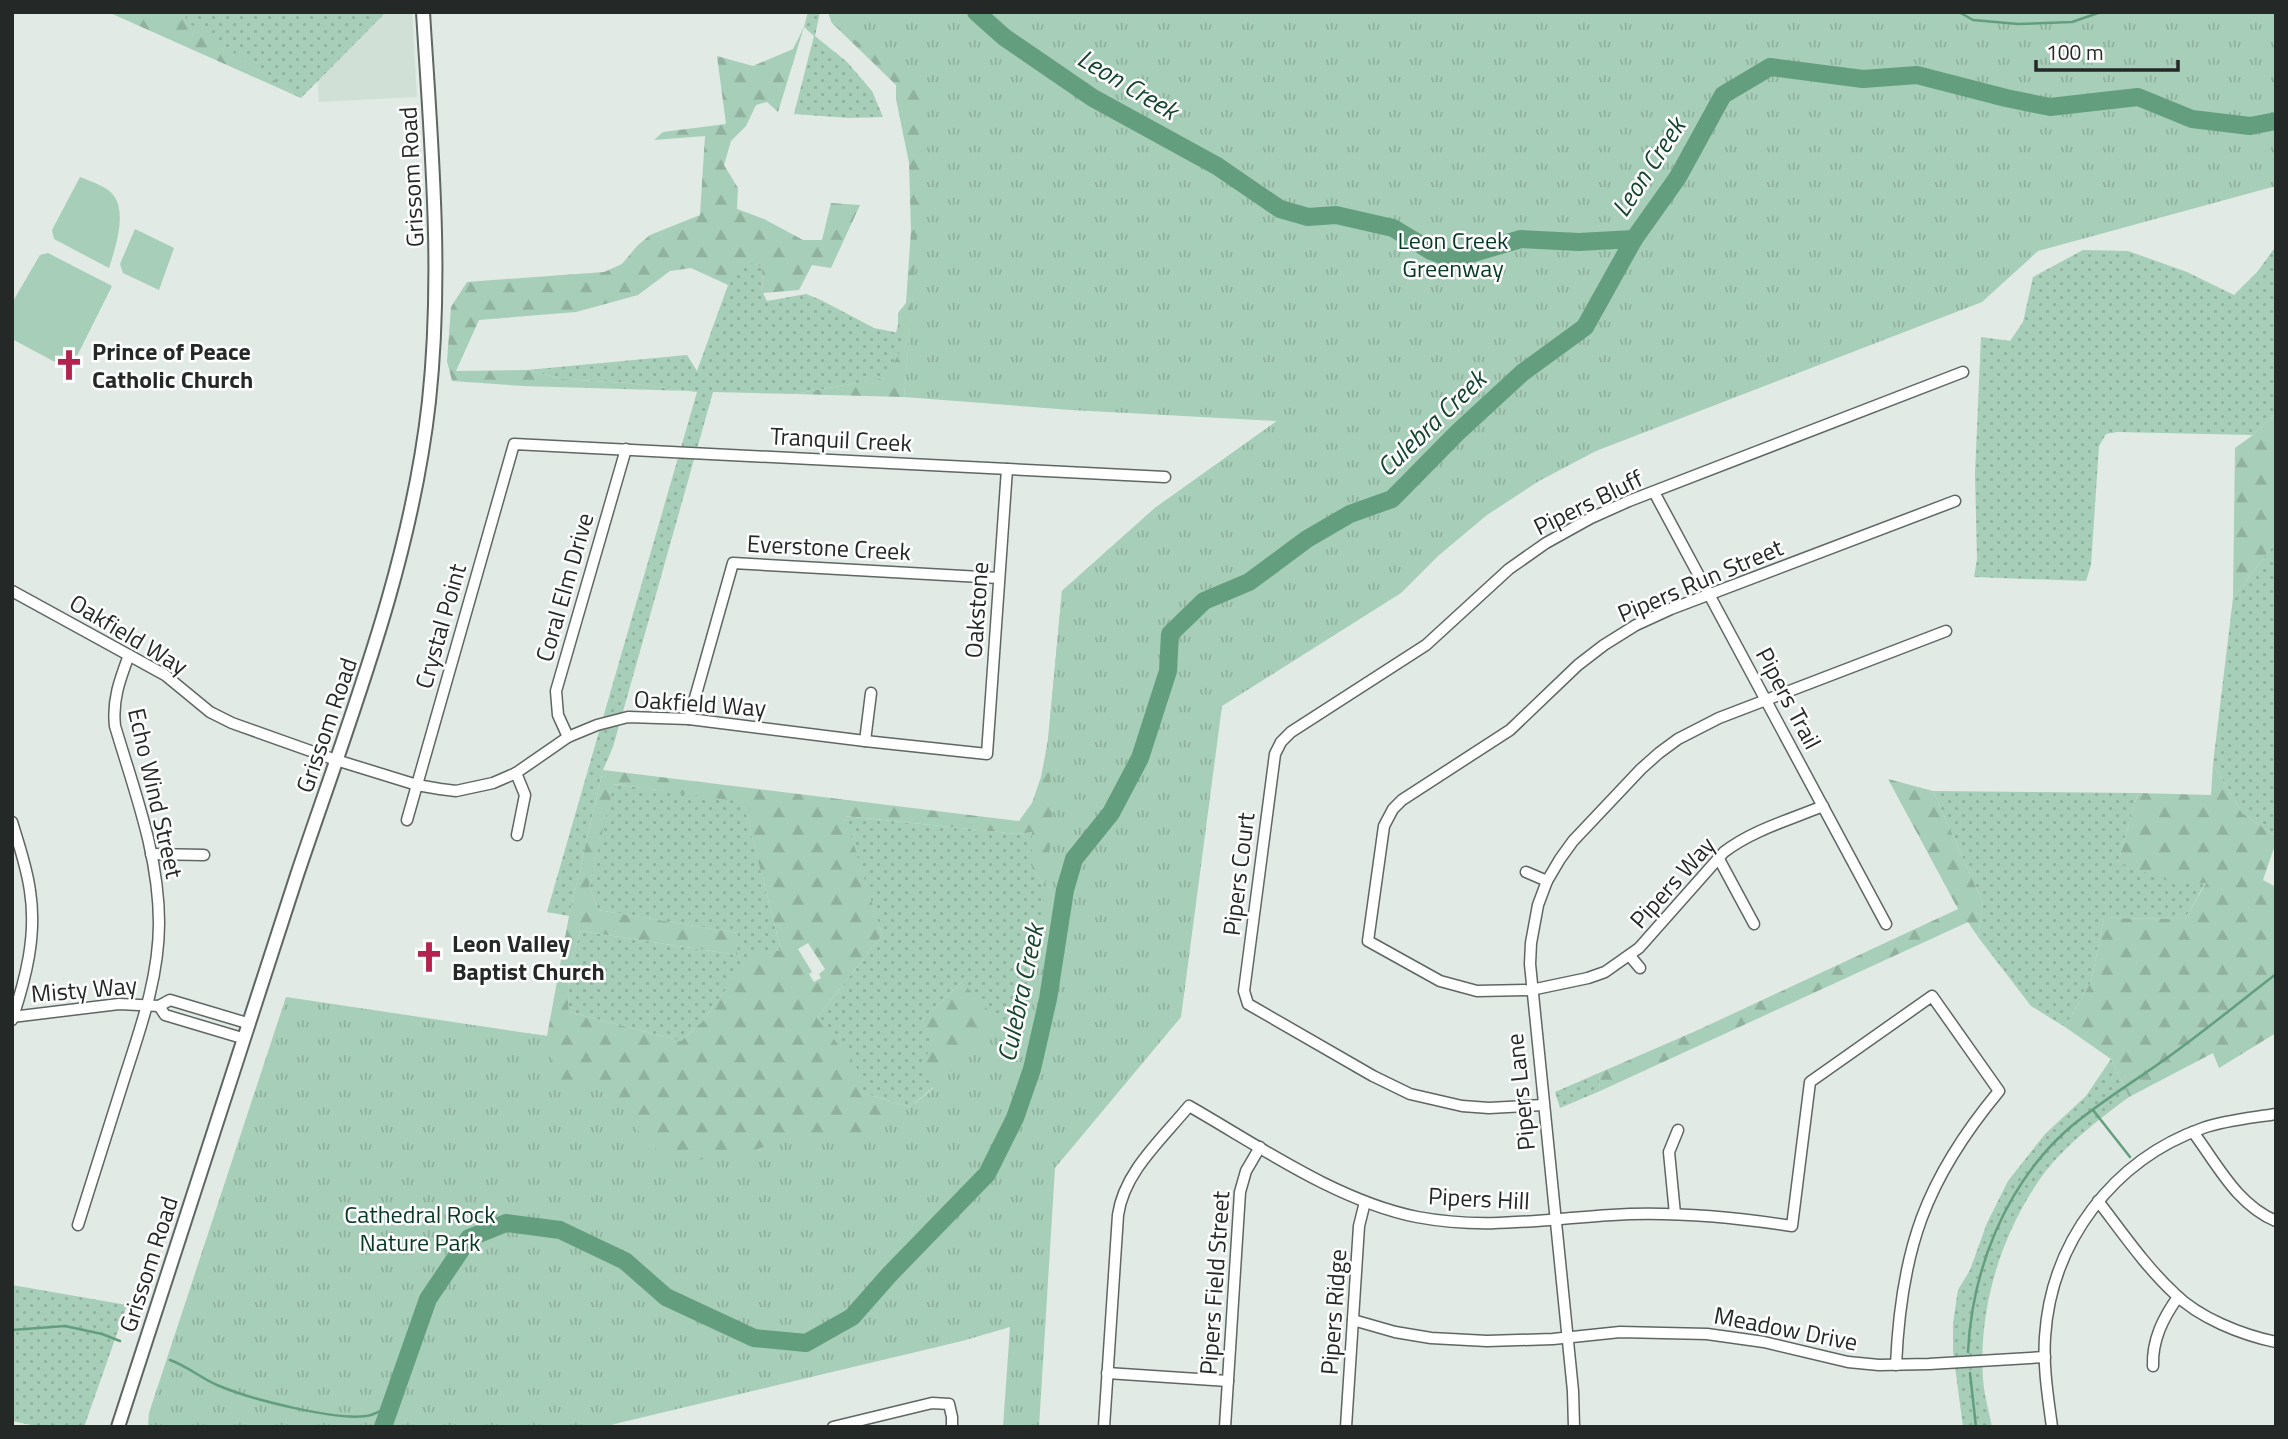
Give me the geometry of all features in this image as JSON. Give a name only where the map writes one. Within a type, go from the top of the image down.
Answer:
[{"type":"main road","name":"Grissom Road","points":[[118,1427],[242,1038],[373,650],[404,543],[429,403],[435,313],[436,237],[424,12]]},
{"type":"street","name":"Pipers Bluff","points":[[1278,748],[1291,732],[1426,645],[1509,569],[1546,543],[1591,518],[1963,372]]},
{"type":"street","name":"Tranquil Creek","points":[[514,444],[1165,477]]},
{"type":"street","name":"Crystal Point","points":[[407,820],[514,444]]},
{"type":"street","name":"Coral Elm Drive","points":[[568,737],[558,715],[556,691],[626,449]]},
{"type":"street","name":"Oakstone","points":[[987,754],[1007,469]]},
{"type":"street","name":"Pipers Trail","points":[[1654,492],[1886,924]]},
{"type":"street","name":"Pipers Run Street","points":[[1368,941],[1384,826],[1388,817],[1402,800],[1510,730],[1578,665],[1604,645],[1636,625],[1671,609],[1955,501]]},
{"type":"street","name":"Everstone Creek","points":[[689,719],[733,564],[999,578]]},
{"type":"street","name":"Oakfield Way","points":[[14,592],[165,675],[194,700],[221,718],[336,760],[417,785],[456,790],[493,783],[516,773],[568,737],[597,725],[628,717],[689,719],[987,754]]},
{"type":"street","points":[[12,605],[14,592]]},
{"type":"street","name":"Pipers Lane","points":[[1574,1427],[1531,990],[1530,953],[1533,925],[1548,881],[1573,841],[1641,769],[1678,739],[1718,718],[1946,631]]},
{"type":"street","name":"Echo Wind Street","points":[[78,1225],[153,1005],[158,951],[158,893],[151,854],[113,711],[117,689],[129,655]]},
{"type":"street","points":[[865,741],[871,692]]},
{"type":"street","name":"Pipers Court","points":[[1278,748],[1275,754],[1244,991],[1248,1004],[1373,1076],[1410,1094],[1476,1107],[1543,1105]]},
{"type":"street","points":[[516,773],[525,795],[517,835]]},
{"type":"street","name":"Pipers Way","points":[[1368,941],[1425,974],[1456,986],[1488,992],[1531,990],[1588,978],[1605,972],[1630,956],[1736,844],[1759,831],[1823,806]]},
{"type":"street","points":[[12,822],[30,889],[33,927],[30,957],[13,1018]]},
{"type":"street","points":[[151,854],[204,855]]},
{"type":"street","points":[[1719,859],[1755,924]]},
{"type":"street","points":[[1526,872],[1548,881]]},
{"type":"street","name":"Pipers Way","points":[[1630,956],[1640,968]]},
{"type":"street","name":"Pipers Hill","points":[[1107,1373],[1118,1215],[1122,1197],[1134,1172],[1189,1106],[1341,1192],[1365,1202],[1416,1216],[1455,1223],[1495,1224],[1613,1214],[1675,1214],[1792,1226],[1810,1082],[1932,996],[1999,1091],[1958,1145],[1926,1203],[1905,1275],[1898,1322],[1896,1365]]},
{"type":"street","name":"Misty Way","points":[[13,1018],[119,1004],[153,1005],[170,1000],[247,1023]]},
{"type":"street","name":"Misty Way","points":[[153,1005],[164,1015],[242,1038]]},
{"type":"street","points":[[2052,1427],[2045,1357],[2048,1312],[2059,1269],[2075,1234],[2098,1200],[2147,1156],[2193,1132],[2227,1122],[2276,1114]]},
{"type":"street","points":[[1675,1214],[1669,1152],[1678,1130]]},
{"type":"street","points":[[2193,1132],[2246,1202],[2261,1214],[2276,1221]]},
{"type":"street","name":"Pipers Field Street","points":[[1225,1427],[1240,1192],[1246,1171],[1260,1147]]},
{"type":"street","points":[[2098,1200],[2161,1280],[2178,1297],[2223,1325],[2258,1339],[2276,1342]]},
{"type":"street","name":"Pipers Ridge","points":[[1346,1427],[1359,1226],[1365,1202]]},
{"type":"street","points":[[2153,1366],[2160,1326],[2178,1297]]},
{"type":"street","name":"Meadow Drive","points":[[1353,1321],[1430,1338],[1487,1341],[1635,1332],[1717,1335],[1775,1344],[1848,1362],[1896,1365],[2045,1357]]},
{"type":"street","points":[[1104,1427],[1107,1373],[1228,1381]]},
{"type":"street","points":[[833,1427],[932,1402],[949,1404],[951,1427]]},
{"type":"shaded area","points":[[313,12],[412,12],[417,97],[319,102]]},
{"type":"green space","points":[[108,12],[185,12],[186,21],[301,98]]},
{"type":"green space","points":[[185,12],[386,12],[301,98],[185,21]]},
{"type":"green space","points":[[808,12],[820,12],[815,36],[847,62],[872,91],[883,117],[849,118],[794,114],[814,36],[804,27]]},
{"type":"green space","points":[[828,12],[1483,390],[1053,901],[1032,868],[1032,832],[1018,834],[845,816],[882,935],[817,1018],[860,1072],[863,1093],[910,1107],[934,1088],[918,1066],[936,1042],[922,1020],[962,982],[1019,1043],[682,1298],[526,1033],[547,1036],[569,916],[603,770],[1019,821],[1032,803],[1041,777],[1048,740],[1062,591],[1155,508],[1277,421],[918,234],[904,397],[794,394],[885,378],[909,336],[896,333],[898,313],[906,303],[911,230],[909,163],[896,99],[896,85],[832,23]],"holes":[[[614,784],[743,802],[781,950],[750,956],[702,1022],[681,1041],[569,1012],[570,971],[581,931],[737,955],[738,933],[598,910],[589,886]],[[808,943],[825,969],[819,974],[821,978],[814,982],[809,974],[812,972],[798,949]]]},
{"type":"green space","name":"Leon Creek Greenway","points":[[828,12],[2276,12],[2276,186],[2038,251],[1982,302],[1596,451],[1539,481],[1487,515],[1438,556],[1401,593],[1222,706],[1181,1017],[1055,1168],[1039,1427],[1003,1427],[1010,1327],[962,1341],[602,1427],[148,1427],[149,1413],[286,997],[547,1036],[558,1084],[596,1086],[620,1105],[648,1144],[674,1161],[727,1158],[797,1137],[870,1133],[919,1102],[1032,993],[1053,824],[1048,740],[1062,591],[1155,508],[1277,421],[1071,410],[904,397],[929,94],[832,23]]},
{"type":"green space","points":[[804,27],[778,112],[767,102],[756,105],[746,126],[731,141],[724,165],[738,188],[737,209],[764,219],[803,240],[822,240],[831,203],[860,205],[831,268],[812,265],[799,290],[763,293],[762,267],[746,261],[728,285],[691,268],[670,271],[638,295],[576,312],[479,320],[456,371],[527,370],[562,379],[628,383],[690,391],[452,381],[447,361],[451,307],[467,282],[604,272],[622,264],[650,235],[700,215],[705,136],[654,140],[663,132],[726,124],[717,56],[753,66],[793,49]]},
{"type":"green space","points":[[80,177],[107,190],[118,203],[119,232],[109,268],[54,239],[52,230]]},
{"type":"green space","points":[[135,229],[174,248],[159,290],[123,273],[120,264]]},
{"type":"green space","points":[[918,233],[904,397],[909,338],[886,378],[794,394],[713,392],[613,747],[603,770],[569,916],[547,912],[697,392],[628,383],[562,379],[527,370],[687,355],[697,371],[728,285],[745,260],[762,267],[763,293],[767,301],[806,294],[874,328],[909,335]]},
{"type":"green space","points":[[2276,246],[2276,413],[2253,435],[2106,434],[2099,446],[2091,565],[2086,581],[1974,577],[1977,559],[1975,474],[1981,337],[2010,341],[2023,322],[2033,277],[2083,250],[2128,251],[2187,272],[2234,295],[2258,271]]},
{"type":"green space","points":[[48,253],[112,286],[70,370],[12,339],[12,303],[40,255]]},
{"type":"green space","points":[[2276,413],[2276,542],[2233,598],[2235,448]]},
{"type":"green space","points":[[2276,542],[2276,836],[2242,813],[2213,764],[2233,598]]},
{"type":"green space","points":[[2213,764],[2242,813],[2276,836],[2263,880],[2276,887],[2276,1033],[2219,1068],[2213,1053],[2129,1097],[2111,1059],[2065,1027],[2091,982],[2104,918],[2185,919],[2206,883],[2176,884],[2118,862],[2138,793],[2211,795]]},
{"type":"green space","points":[[1888,779],[1933,791],[1983,903],[1978,937],[1968,922],[1600,1091],[1599,1073],[1958,909]]},
{"type":"green space","points":[[613,784],[743,801],[781,950],[750,957],[702,1022],[681,1041],[569,1012],[570,971],[581,931],[737,955],[737,933],[598,910],[589,886]]},
{"type":"green space","points":[[1933,791],[2138,793],[2118,862],[2206,882],[2185,919],[2104,918],[2091,982],[2065,1027],[2031,1006],[1978,937],[1983,903]]},
{"type":"green space","points":[[844,816],[1018,834],[1032,832],[1032,868],[1053,901],[1040,1012],[928,1112],[962,982],[922,1020],[937,1042],[934,1087],[910,1107],[863,1093],[817,1018],[882,935]]},
{"type":"green space","points":[[2111,1059],[2129,1097],[2084,1132],[2054,1161],[2016,1219],[1996,1270],[1985,1324],[1983,1379],[1992,1427],[1963,1427],[1953,1351],[1953,1323],[1958,1290],[1970,1270],[1987,1223],[2008,1181],[2045,1134],[2086,1096]]},
{"type":"green space","points":[[1599,1073],[1600,1091],[1560,1108],[1555,1092]]},
{"type":"green space","points":[[12,1285],[127,1305],[84,1427],[41,1427],[12,1421]]},
{"type":"waterway","name":"Leon Creek","points":[[976,12],[1004,37],[1093,98],[1217,166],[1280,209],[1308,217],[1336,215],[1393,228],[1431,251],[1453,259],[1521,239],[1579,242],[1634,239]]},
{"type":"waterway","points":[[1959,12],[1973,20],[2018,24],[2072,22],[2101,12]]},
{"type":"waterway","name":"Culebra Creek","points":[[383,1427],[428,1299],[469,1238],[506,1223],[560,1230],[625,1261],[666,1297],[754,1338],[806,1343],[852,1317],[987,1174],[1015,1118],[1032,1069],[1048,999],[1065,890],[1074,859],[1111,813],[1140,758],[1168,671],[1170,634],[1204,601],[1249,582],[1307,539],[1350,514],[1392,499],[1457,433],[1522,373],[1585,327],[1634,239],[1678,177],[1723,95],[1770,67],[1863,79],[1917,75],[2050,107],[2138,97],[2192,119],[2250,126],[2276,121]]},
{"type":"waterway","points":[[1968,1352],[1976,1291],[1996,1231],[2009,1203],[2045,1152],[2079,1120],[2184,1045],[2276,974]]},
{"type":"waterway","points":[[2093,1110],[2130,1157]]},
{"type":"waterway","points":[[12,1330],[65,1326],[120,1341]]},
{"type":"waterway","points":[[170,1360],[217,1385],[294,1408],[357,1417],[371,1415],[390,1406]]},
{"type":"waterway","points":[[1970,1373],[1976,1427]]},
{"type":"place","name":"Prince of Peace Catholic Church","points":[[69,365]]},
{"type":"place","name":"Leon Valley Baptist Church","points":[[429,957]]},
{"type":"park label","name":"Cathedral Rock Nature Park","points":[[420,1228]]}]
